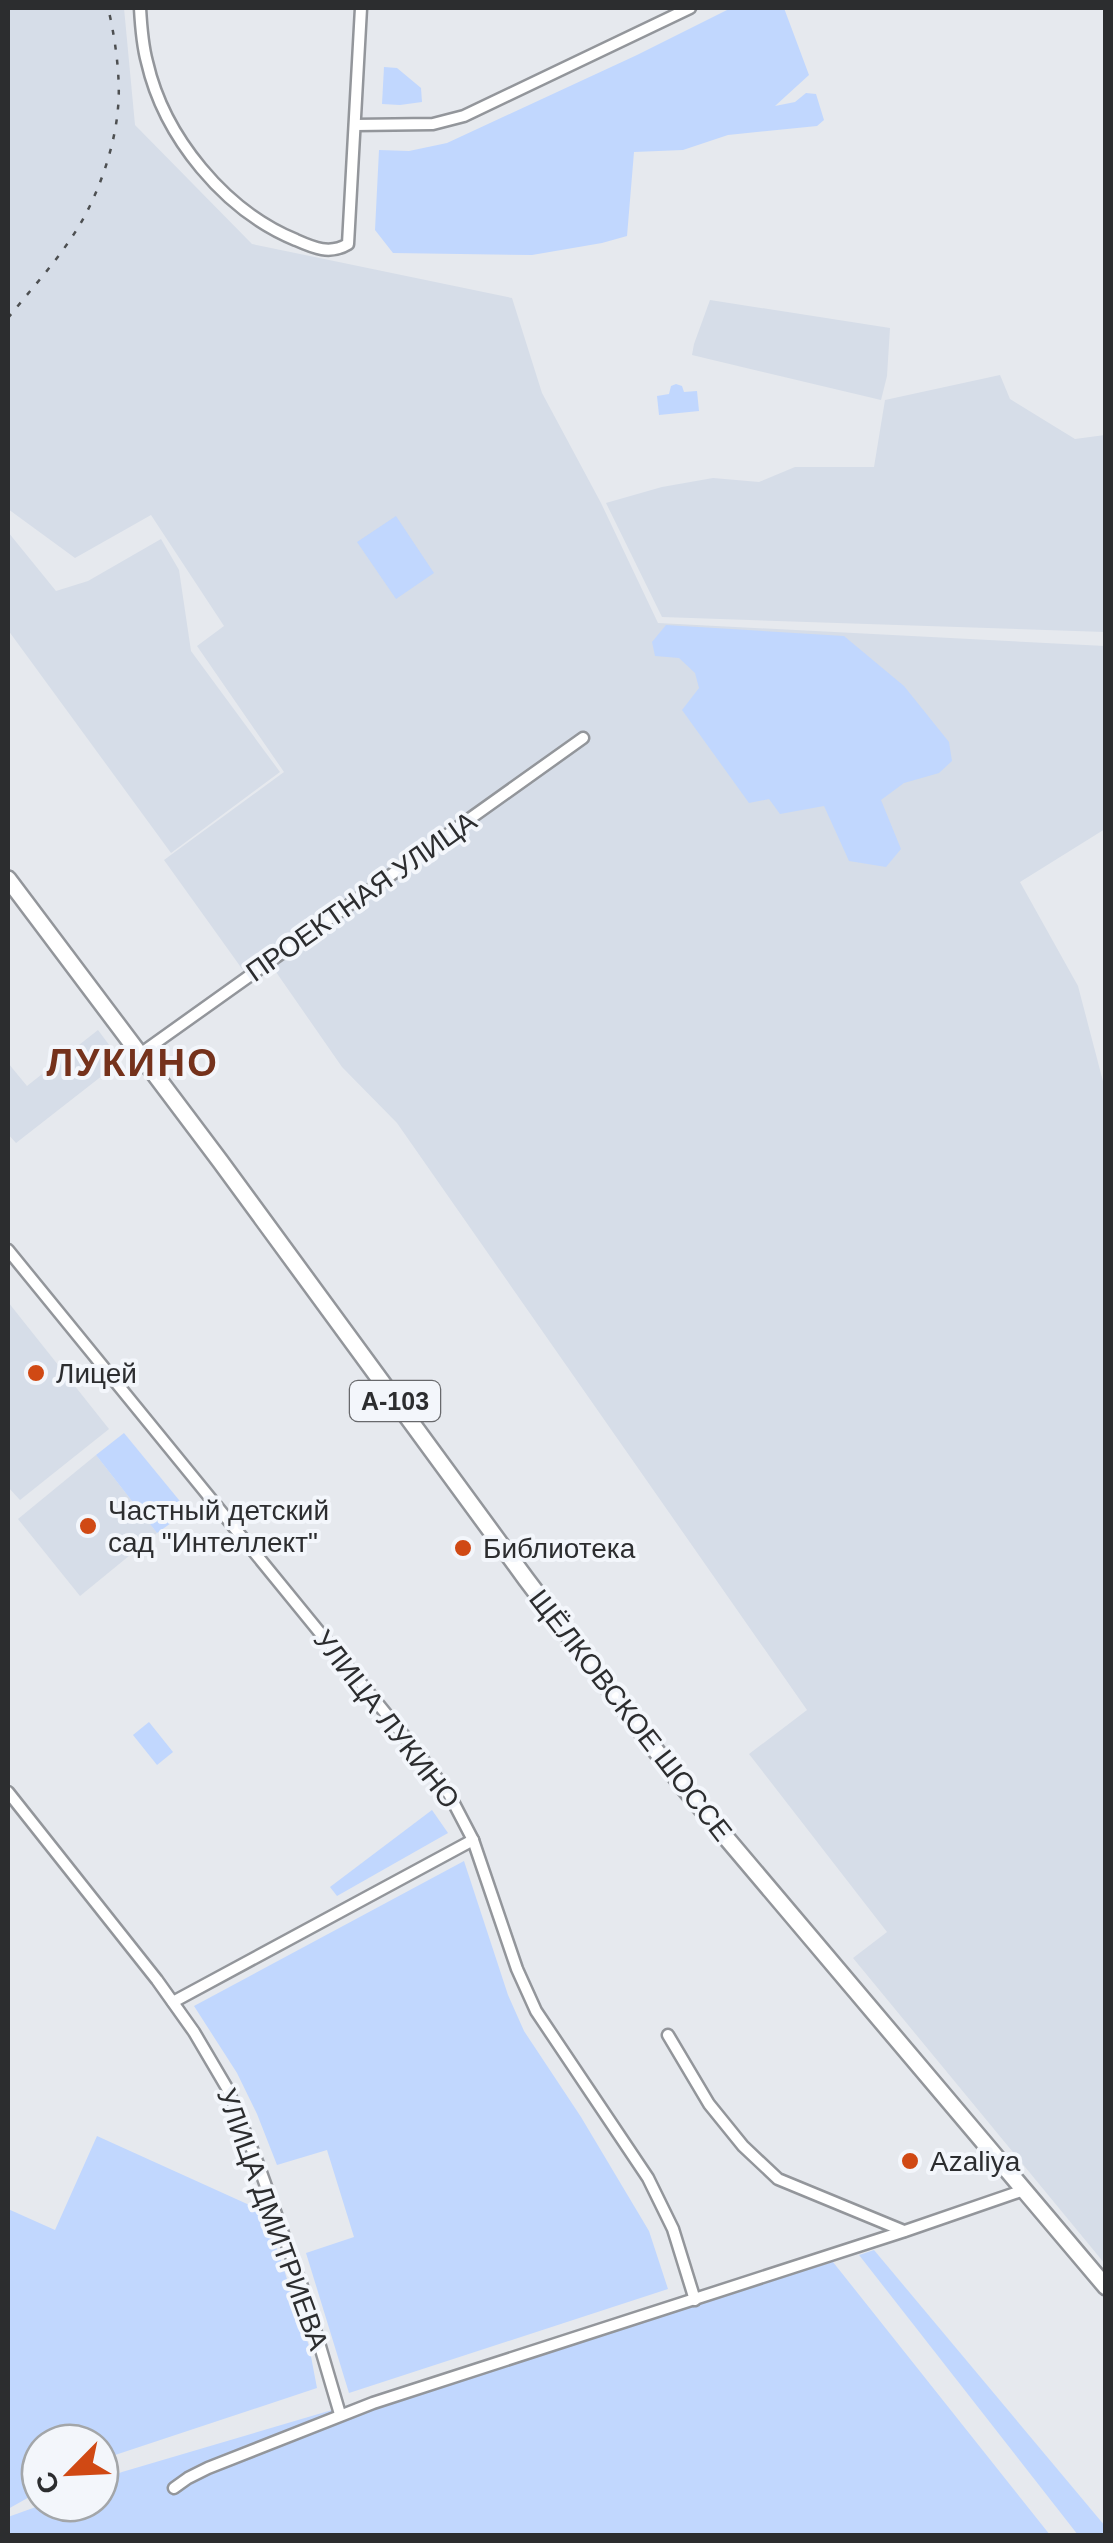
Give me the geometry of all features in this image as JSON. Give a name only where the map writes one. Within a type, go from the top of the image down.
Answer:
[{"type":"main road","name":"ЩЁЛКОВСКОЕ ШОССЕ","points":[[8,879],[685,1789],[1106,2288]]},
{"type":"street","points":[[140,8],[148,66],[166,114],[190,152],[208,175],[262,224],[324,250],[348,244],[361,8]]},
{"type":"street","points":[[355,125],[433,124],[464,116],[690,8]]},
{"type":"street","name":"ПРОЕКТНАЯ УЛИЦА","points":[[140,1054],[583,738]]},
{"type":"street","name":"УЛИЦА ЛУКИНО","points":[[8,1250],[438,1778],[473,1840],[517,1969],[536,2011],[648,2178],[672,2228],[695,2300]]},
{"type":"street","name":"УЛИЦА ДМИТРИЕВА","points":[[8,1792],[173,2002],[227,2088],[304,2292],[340,2414]]},
{"type":"street","points":[[173,2002],[473,1840]]},
{"type":"street","points":[[668,2035],[710,2104],[742,2146],[778,2179],[905,2232]]},
{"type":"street","points":[[174,2488],[208,2468],[340,2414],[1024,2190]]},
{"type":"shaded area","points":[[8,8],[124,8],[135,125],[252,244],[512,298],[542,393],[601,503],[658,623],[1105,646],[1105,829],[1020,882],[1078,986],[1105,1089],[1105,2264],[853,1958],[887,1932],[749,1754],[807,1710],[397,1123],[342,1067],[267,959],[245,973],[164,860],[284,772],[197,646],[224,626],[151,515],[75,558],[8,509]]},
{"type":"shaded area","points":[[731,8],[784,8],[809,75],[775,106],[795,102],[806,93],[816,94],[824,120],[817,126],[728,135],[683,150],[634,152],[627,236],[602,243],[532,255],[393,253],[375,230],[379,150],[409,151],[447,143]]},
{"type":"shaded area","points":[[384,67],[397,68],[421,88],[422,102],[382,104]]},
{"type":"shaded area","points":[[710,300],[890,328],[881,400],[692,355]]},
{"type":"shaded area","points":[[1000,375],[1010,399],[1075,439],[1105,435],[1105,632],[662,617],[606,503],[713,478],[759,482],[795,467],[874,467],[885,400]]},
{"type":"shaded area","points":[[676,384],[684,392],[697,391],[699,411],[659,415],[657,396],[669,394]]},
{"type":"shaded area","points":[[396,516],[434,573],[396,599],[357,542]]},
{"type":"shaded area","points":[[8,532],[56,591],[88,581],[161,539],[179,570],[191,651],[280,772],[171,853],[8,630]]},
{"type":"shaded area","points":[[666,625],[844,636],[904,686],[949,742],[952,761],[939,773],[904,783],[881,800],[901,849],[886,867],[849,861],[824,806],[780,814],[769,799],[749,803],[682,710],[699,688],[695,673],[679,658],[655,656],[652,642]]},
{"type":"shaded area","points":[[98,1030],[121,1061],[16,1143],[8,1134],[8,1063],[27,1086]]},
{"type":"shaded area","name":"Лицей","points":[[8,1302],[109,1429],[20,1500],[8,1487]]},
{"type":"shaded area","points":[[124,1433],[188,1511],[157,1533],[96,1455]]},
{"type":"shaded area","name":"Частный детский сад \"Интеллект\"","points":[[96,1455],[157,1533],[80,1596],[18,1519]]},
{"type":"shaded area","points":[[149,1722],[173,1752],[157,1765],[133,1735]]},
{"type":"shaded area","points":[[432,1810],[448,1833],[337,1896],[330,1887]]},
{"type":"shaded area","points":[[464,1861],[508,1995],[524,2031],[649,2231],[668,2289],[349,2393],[306,2253],[354,2237],[327,2150],[277,2165],[237,2073],[194,2006]]},
{"type":"shaded area","points":[[97,2136],[265,2212],[309,2346],[317,2388],[120,2453],[120,2423],[20,2423],[20,2502],[8,2509],[8,2209],[55,2230]]},
{"type":"shaded area","points":[[874,2250],[1105,2526],[1105,2535],[1078,2535],[859,2255]]},
{"type":"shaded area","points":[[833,2262],[1050,2535],[8,2536],[8,2517],[20,2513],[20,2523],[120,2523],[122,2472]]},
{"type":"railway","points":[[8,318],[71,238],[105,169],[119,97],[108,8]]},
{"type":"place","name":"Лицей","points":[[36,1373]]},
{"type":"place","name":"Частный детский сад \"Интеллект\"","points":[[88,1526]]},
{"type":"place","name":"Библиотека","points":[[463,1548]]},
{"type":"place","name":"Azaliya","points":[[910,2161]]},
{"type":"district","name":"ЛУКИНО","points":[[133,1063]]}]
